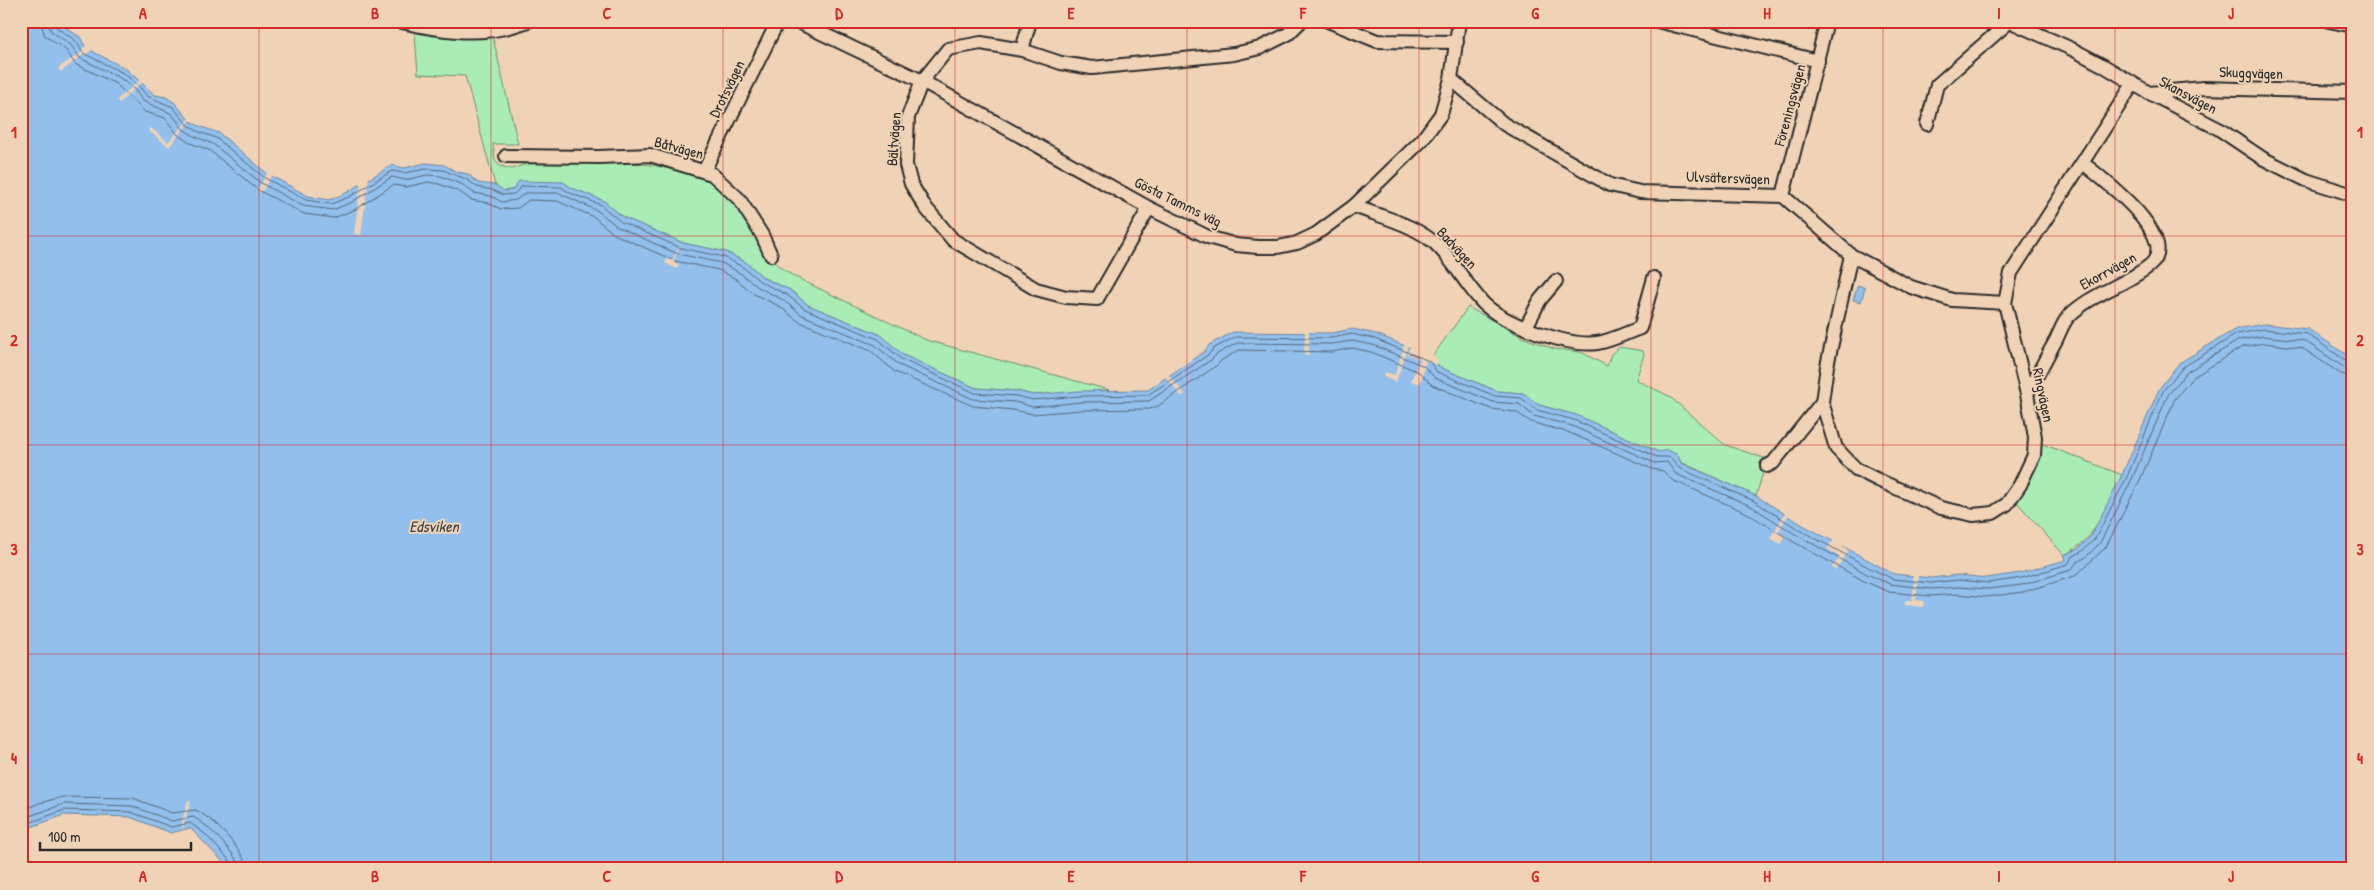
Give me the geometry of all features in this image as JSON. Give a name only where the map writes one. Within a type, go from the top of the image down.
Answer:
[{"type":"street","points":[[398,21],[430,29],[472,33],[511,28],[528,21]]},
{"type":"street","name":"Drotsvägen","points":[[704,171],[778,21]]},
{"type":"street","name":"Gösta Tamms väg","points":[[796,21],[922,81],[1149,208],[1208,238],[1236,245],[1272,247],[1297,243],[1316,234],[1354,206],[1422,140],[1442,114],[1451,79],[1459,21]]},
{"type":"street","points":[[1022,50],[1030,21]]},
{"type":"street","name":"Bältvägen","points":[[1149,208],[1097,299],[1066,296],[1036,289],[953,240],[925,207],[910,184],[906,165],[908,117],[922,81],[948,49],[981,43],[1022,50],[1061,63],[1092,68],[1234,54],[1260,48],[1288,34],[1301,21]]},
{"type":"street","points":[[1328,21],[1377,41],[1457,42]]},
{"type":"street","points":[[1657,21],[1818,62]]},
{"type":"street","name":"Föreningsvägen","points":[[1783,196],[1827,21]]},
{"type":"street","name":"Skansvägen","points":[[1927,124],[1937,85],[2009,21],[2074,50],[2149,93],[2219,129],[2262,158],[2306,180],[2353,196]]},
{"type":"street","points":[[2329,21],[2353,26]]},
{"type":"street","name":"Ulvsätersvägen","points":[[1451,79],[1504,124],[1610,185],[1640,192],[1783,196],[1851,255],[1911,286],[1952,300],[2005,302]]},
{"type":"street","name":"Ringvägen","points":[[1851,255],[1827,366],[1822,402],[1836,448],[1856,469],[1941,508],[1973,514],[1993,512],[2006,504],[2020,485],[2034,455],[2035,438],[2027,394],[2005,302],[2011,273],[2133,84]]},
{"type":"street","name":"Skuggvägen","points":[[2149,93],[2203,88],[2353,92]]},
{"type":"street","name":"Båtvägen","points":[[506,156],[598,157],[650,155],[704,171],[712,174],[740,199],[762,235],[771,255]]},
{"type":"street","name":"Ekorrvägen","points":[[2027,394],[2067,318],[2086,301],[2150,266],[2158,256],[2158,245],[2147,223],[2129,203],[2083,163]]},
{"type":"street","name":"Badvägen","points":[[1354,206],[1410,228],[1432,240],[1484,304],[1500,316],[1551,337],[1581,343],[1598,343],[1640,328],[1654,278]]},
{"type":"street","points":[[1526,327],[1540,300],[1556,281]]},
{"type":"street","points":[[1767,466],[1773,463],[1822,402]]},
{"type":"green space","points":[[414,21],[489,21],[518,144],[493,144],[495,161],[500,166],[512,169],[529,163],[598,161],[604,164],[617,162],[652,165],[697,175],[715,183],[744,216],[770,258],[795,277],[926,340],[1109,390],[1033,395],[1017,391],[976,388],[903,355],[881,335],[808,305],[790,290],[764,278],[747,263],[726,252],[683,243],[623,217],[604,201],[572,188],[563,182],[503,191],[495,185],[465,76],[418,74]]},
{"type":"green space","points":[[1468,307],[1522,337],[1554,349],[1581,352],[1607,366],[1611,354],[1620,347],[1643,351],[1644,354],[1636,380],[1669,396],[1725,445],[1767,459],[1756,496],[1576,415],[1539,405],[1523,393],[1497,391],[1439,367],[1432,357]]},
{"type":"green space","points":[[2040,443],[2122,475],[2106,510],[2093,531],[2085,540],[2064,555],[2014,499]]},
{"type":"water","name":"Edsviken","points":[[21,21],[56,21],[80,37],[86,48],[126,69],[155,95],[166,97],[175,103],[189,120],[199,126],[219,133],[268,174],[308,196],[329,200],[346,193],[392,165],[404,168],[426,163],[444,165],[457,172],[468,174],[478,183],[495,185],[504,191],[513,190],[519,181],[563,182],[572,188],[604,201],[623,217],[683,243],[726,252],[747,263],[764,278],[790,290],[808,305],[881,335],[903,355],[976,388],[1017,391],[1033,395],[1079,391],[1148,390],[1205,351],[1209,345],[1233,332],[1332,333],[1352,329],[1376,334],[1432,357],[1439,367],[1497,391],[1523,393],[1539,405],[1576,415],[1659,452],[1667,450],[1678,455],[1681,463],[1756,496],[1801,524],[1894,574],[1931,578],[1958,575],[1987,578],[2020,573],[2066,560],[2064,555],[2078,549],[2091,536],[2122,475],[2159,389],[2179,363],[2236,329],[2264,324],[2308,329],[2353,359],[2353,869],[230,869],[190,828],[171,833],[130,817],[64,815],[21,831]]},
{"type":"water","points":[[1858,285],[1865,288],[1861,302],[1853,300]]},
{"type":"pier","points":[[87,45],[93,49],[61,72],[58,68],[82,52],[81,50]]},
{"type":"pier","points":[[142,78],[144,81],[119,103],[117,100]]},
{"type":"pier","points":[[189,119],[191,120],[169,147],[148,130],[151,128],[168,142]]},
{"type":"pier","points":[[267,173],[272,175],[261,193],[257,191]]},
{"type":"pier","points":[[367,175],[369,176],[361,235],[354,234],[361,180]]},
{"type":"pier","points":[[681,242],[674,262],[679,265],[677,269],[665,263],[667,259],[672,261]]},
{"type":"pier","points":[[1305,331],[1309,332],[1309,356],[1304,355]]},
{"type":"pier","points":[[1404,345],[1408,346],[1396,382],[1383,377],[1385,372],[1395,375]]},
{"type":"pier","points":[[1410,347],[1435,356],[1438,361],[1437,365],[1426,361],[1420,384],[1411,381],[1420,359],[1407,354]]},
{"type":"pier","points":[[1168,374],[1185,394],[1181,396],[1165,376]]},
{"type":"pier","points":[[1786,512],[1789,514],[1778,532],[1785,536],[1781,544],[1770,538]]},
{"type":"pier","points":[[1834,540],[1849,551],[1835,570],[1832,567],[1840,558],[1827,548]]},
{"type":"pier","points":[[1913,574],[1919,575],[1916,600],[1924,601],[1923,607],[1905,605],[1905,600],[1912,600],[1915,580],[1913,579]]},
{"type":"pier","points":[[188,800],[191,801],[182,831],[182,821]]}]
